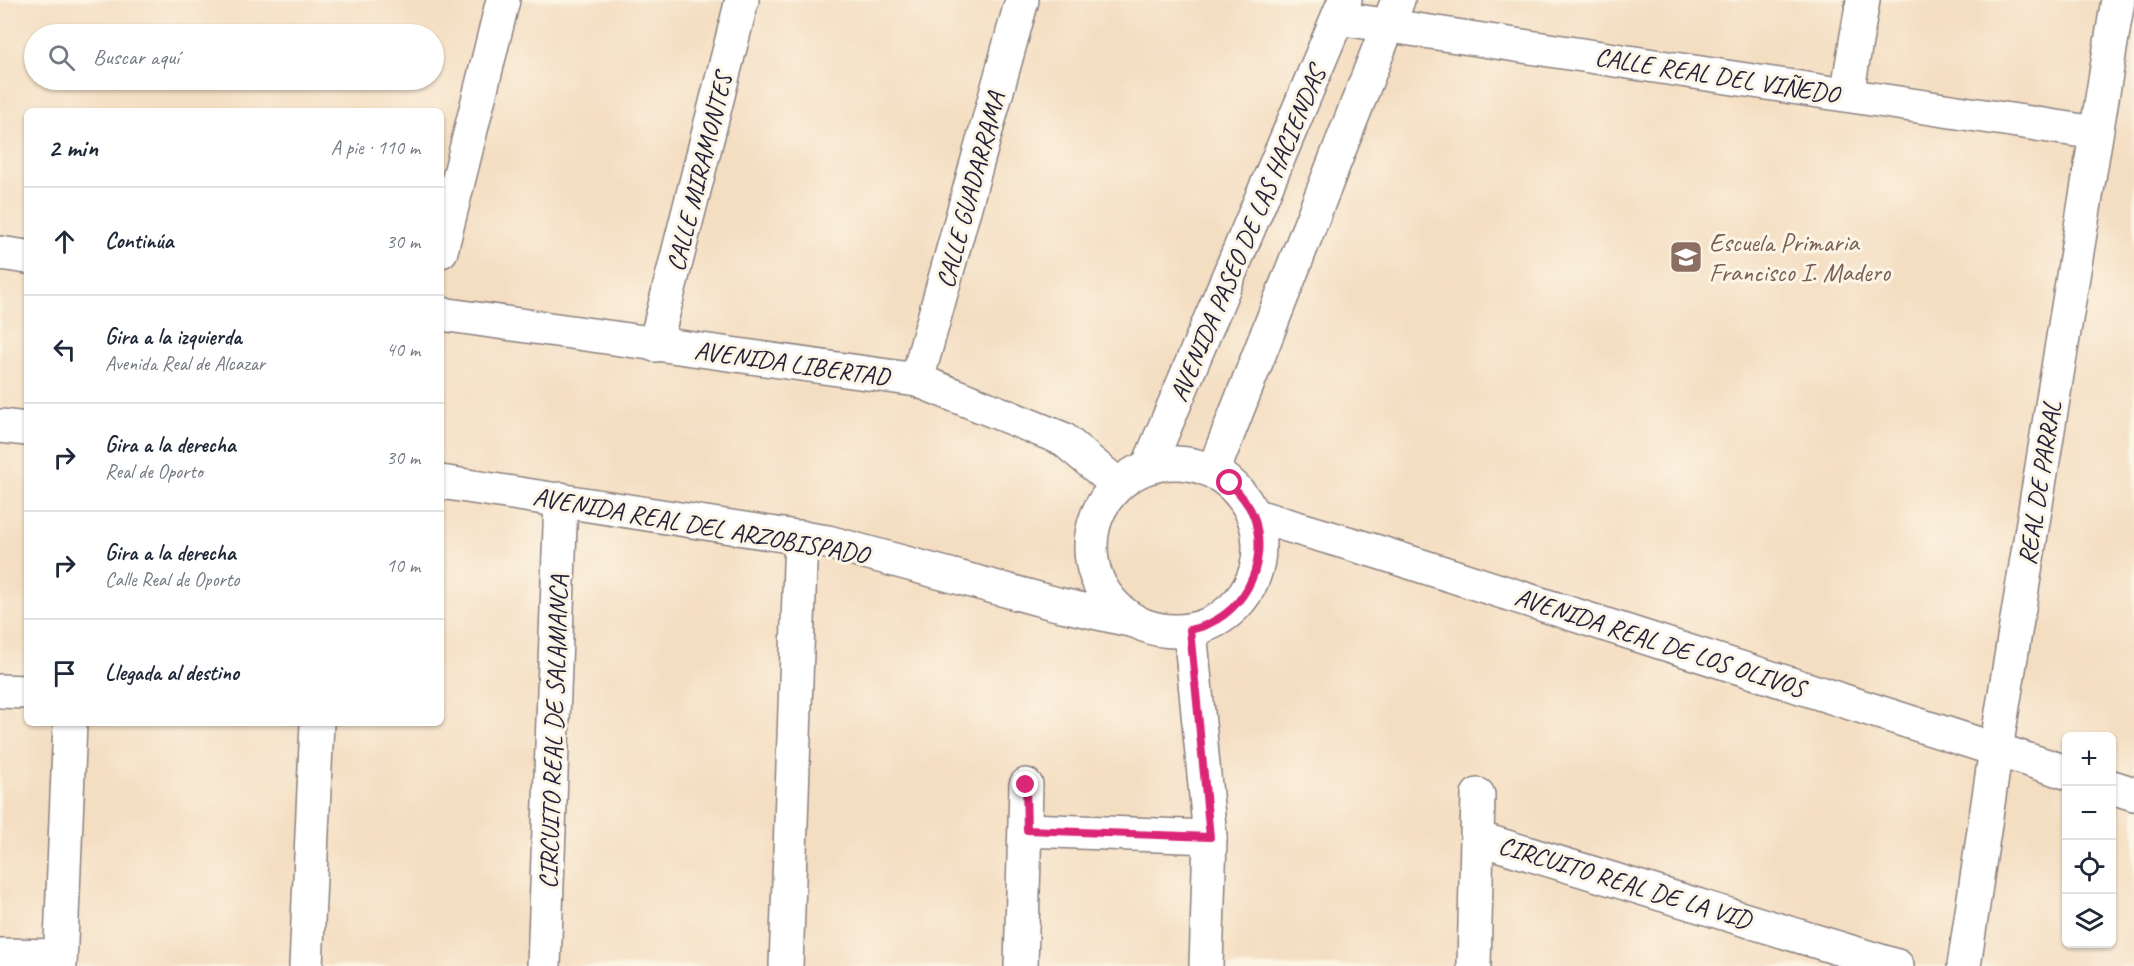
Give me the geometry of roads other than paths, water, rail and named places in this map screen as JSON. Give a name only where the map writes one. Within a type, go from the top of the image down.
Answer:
[{"type":"street","points":[[444,239],[503,0]]},
{"type":"street","name":"CALLE MIRAMONTES","points":[[655,345],[742,0]]},
{"type":"street","name":"CALLE GUADARRAMA","points":[[917,380],[1022,0]]},
{"type":"street","points":[[1846,95],[1863,0]]},
{"type":"street","name":"REAL DE PARRAL","points":[[1964,966],[1996,749],[2118,0]]},
{"type":"street","name":"CALLE REAL DEL VIÑEDO","points":[[1342,9],[1394,13],[1846,95],[2096,133]]},
{"type":"street","name":"AVENIDA PASEO DE LAS HACIENDAS","points":[[1148,468],[1342,9]]},
{"type":"street","name":"AVENIDA PASEO DE LAS HACIENDAS","points":[[1213,472],[1394,13]]},
{"type":"street","points":[[0,253],[24,257]]},
{"type":"street","name":"AVENIDA LIBERTAD","points":[[444,314],[917,380],[1063,439],[1119,484]]},
{"type":"street","points":[[0,426],[24,429]]},
{"type":"street","points":[[1170,463],[1192,465],[1213,472],[1230,483],[1253,515],[1260,542],[1257,569],[1245,594],[1227,614],[1202,627],[1190,630],[1179,632],[1155,629],[1134,621],[1113,604],[1098,582],[1091,556],[1092,530],[1102,505],[1119,484],[1148,468],[1170,463]]},
{"type":"street","name":"AVENIDA REAL DEL ARZOBISPADO","points":[[444,482],[828,542],[1057,604],[1134,621]]},
{"type":"street","name":"CIRCUITO REAL DE SALAMANCA","points":[[544,966],[561,499]]},
{"type":"street","name":"AVENIDA REAL DE LOS OLIVOS","points":[[1253,515],[1378,552],[2062,770]]},
{"type":"street","points":[[786,966],[801,537]]},
{"type":"street","points":[[1190,630],[1210,837],[1206,966]]},
{"type":"street","points":[[0,691],[24,692]]},
{"type":"street","points":[[0,955],[60,961],[70,726]]},
{"type":"street","points":[[306,966],[317,726]]},
{"type":"street","points":[[1022,966],[1027,830],[1026,785]]},
{"type":"street","points":[[2116,787],[2134,794]]},
{"type":"street","points":[[1477,838],[1478,795]]},
{"type":"street","points":[[1027,830],[1210,837]]},
{"type":"street","name":"CIRCUITO REAL DE LA VID","points":[[1474,966],[1477,838],[1898,966]]},
{"type":"place","name":"Escuela Primaria Francisco I. Madero","points":[[1686,257]]}]
